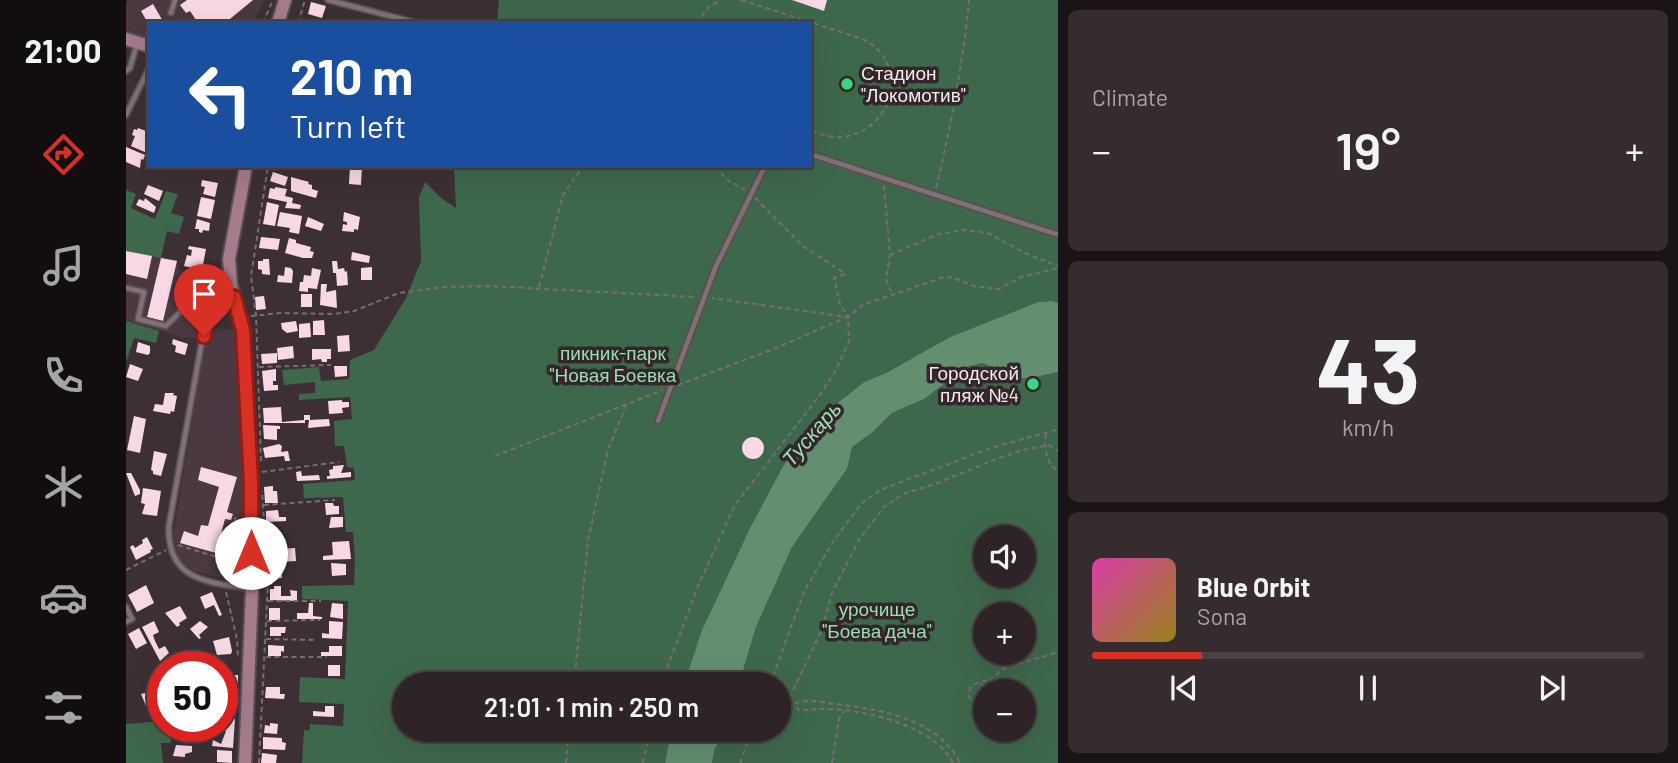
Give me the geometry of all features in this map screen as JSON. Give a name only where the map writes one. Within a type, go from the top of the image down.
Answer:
[{"type":"main road","points":[[278,21],[280,1]]},
{"type":"main road","points":[[245,763],[251,589],[251,482],[241,319],[229,274],[230,245],[246,168]]},
{"type":"lane","points":[[172,13],[175,0]]},
{"type":"lane","points":[[328,0],[409,21]]},
{"type":"lane","points":[[126,71],[130,68],[137,43]]},
{"type":"lane","points":[[126,115],[147,72]]},
{"type":"lane","points":[[812,155],[1058,235]]},
{"type":"lane","points":[[658,421],[716,266],[764,168]]},
{"type":"lane","points":[[126,288],[144,292],[138,319],[166,326],[183,309],[208,313],[234,297]]},
{"type":"lane","points":[[208,313],[169,526],[169,549],[179,565],[195,576],[251,589]]},
{"type":"lane","points":[[126,607],[132,619],[126,622]]},
{"type":"path","points":[[299,21],[305,0]]},
{"type":"path","points":[[698,21],[709,7],[721,0]]},
{"type":"path","points":[[741,0],[807,21]]},
{"type":"path","points":[[934,196],[951,125],[970,0]]},
{"type":"path","points":[[264,21],[280,1]]},
{"type":"path","points":[[812,23],[872,44],[886,60],[892,80],[889,103],[878,118],[856,134],[839,138],[812,131]]},
{"type":"path","points":[[251,276],[268,168]]},
{"type":"path","points":[[539,288],[563,195],[582,168]]},
{"type":"path","points":[[666,672],[698,586],[735,505],[819,396],[836,370],[849,341],[848,317],[839,304],[834,278],[845,274],[803,246],[751,194],[726,179],[718,168]]},
{"type":"path","points":[[884,178],[890,255],[886,279],[893,295]]},
{"type":"path","points":[[890,255],[938,234],[964,230],[988,233],[1058,267]]},
{"type":"path","points":[[241,319],[281,313],[334,314],[354,311],[399,293],[443,287],[489,286],[705,298],[848,317],[863,305],[941,278],[951,277],[974,286],[999,289],[1021,277],[1058,267]]},
{"type":"path","points":[[258,367],[331,365]]},
{"type":"path","points":[[575,672],[588,540],[608,450],[627,404]]},
{"type":"path","points":[[774,672],[804,592],[834,540],[869,496],[991,448],[1058,429]]},
{"type":"path","points":[[1046,432],[1045,445],[1050,466],[1058,472]]},
{"type":"path","points":[[791,695],[822,628],[831,593],[860,538],[884,507],[903,494],[999,458],[1045,445],[1058,451]]},
{"type":"path","points":[[261,472],[339,463]]},
{"type":"path","points":[[263,506],[335,500]]},
{"type":"path","points":[[126,570],[178,545],[244,565]]},
{"type":"path","points":[[267,601],[321,601]]},
{"type":"path","points":[[266,621],[320,620]]},
{"type":"path","points":[[265,639],[316,640]]},
{"type":"path","points":[[994,679],[1000,671],[1014,664],[1028,663],[1058,651]]},
{"type":"path","points":[[264,657],[327,657]]},
{"type":"path","points":[[973,686],[968,689],[968,695],[973,701]]},
{"type":"path","points":[[953,763],[937,744],[911,727],[844,710],[800,711],[795,706],[796,703],[802,701],[871,707],[914,722],[940,738],[960,763]]},
{"type":"path","points":[[832,763],[839,719],[844,710]]},
{"type":"path","points":[[566,763],[568,742]]},
{"type":"path","points":[[643,763],[647,742]]},
{"type":"path","points":[[740,763],[747,742]]},
{"type":"shaded area","points":[[131,0],[265,0],[254,21],[147,21],[147,43],[126,38],[126,4]]},
{"type":"shaded area","points":[[126,250],[177,260],[179,270],[227,278],[213,328],[240,330],[246,440],[246,584],[194,571],[181,562],[172,543],[206,337],[185,338],[126,321]]},
{"type":"green space","name":"пикник-парк \"Новая Боевка","points":[[499,0],[1058,0],[1058,303],[1038,302],[950,337],[886,373],[864,382],[810,425],[782,468],[750,528],[702,630],[688,672],[392,672],[392,742],[669,742],[665,763],[302,763],[304,730],[310,730],[310,724],[343,726],[344,704],[299,702],[300,677],[345,679],[348,601],[302,599],[302,586],[354,585],[355,560],[353,532],[346,532],[343,497],[304,498],[303,484],[355,480],[354,468],[347,467],[344,446],[335,446],[334,421],[352,419],[350,397],[299,400],[299,394],[315,393],[315,382],[284,385],[282,370],[319,367],[321,381],[349,379],[350,360],[374,350],[406,298],[421,261],[419,197],[425,182],[456,208],[454,168],[812,168],[812,21],[497,21]]},
{"type":"green space","points":[[126,190],[136,194],[131,208],[155,219],[166,191],[178,194],[171,213],[184,217],[179,234],[167,231],[161,258],[126,251]]},
{"type":"green space","points":[[126,321],[159,331],[156,343],[134,338],[126,362]]},
{"type":"green space","name":"урочище \"Боева дача\"","points":[[982,362],[999,369],[1036,377],[1058,372],[1058,763],[712,763],[719,742],[791,742],[791,672],[743,672],[756,627],[792,547],[847,469],[851,447],[873,432],[892,413],[924,399],[967,367]]},
{"type":"green space","points":[[147,722],[147,742],[171,742],[161,743],[163,763],[126,763],[126,724]]},
{"type":"water","name":"Тускарь","points":[[1038,302],[1058,303],[1058,372],[1005,380],[999,369],[982,363],[967,367],[924,399],[892,413],[873,432],[852,447],[847,469],[792,547],[756,627],[743,672],[688,672],[702,630],[750,528],[782,468],[810,425],[864,382],[886,373],[950,337]]},
{"type":"water","points":[[669,742],[719,742],[712,763],[665,763]]},
{"type":"building","points":[[187,0],[253,0],[227,21],[195,21],[190,11],[186,13],[180,5]]},
{"type":"building","points":[[792,0],[827,0],[824,11]]},
{"type":"building","points":[[311,2],[326,6],[322,18],[308,14]]},
{"type":"building","points":[[153,4],[163,21],[147,21],[141,11]]},
{"type":"building","points":[[138,128],[147,131],[147,153],[131,146],[135,136],[132,135],[134,129]]},
{"type":"building","points":[[126,147],[145,155],[143,160],[141,159],[140,168],[126,162]]},
{"type":"building","points":[[350,168],[362,168],[361,185],[349,184]]},
{"type":"building","points":[[273,172],[288,177],[285,186],[270,181]]},
{"type":"building","points":[[291,177],[309,182],[312,189],[318,191],[316,198],[291,191]]},
{"type":"building","points":[[202,180],[218,183],[215,197],[203,194],[205,187],[201,186]]},
{"type":"building","points":[[148,185],[163,191],[159,201],[144,194]]},
{"type":"building","points":[[270,188],[287,189],[285,196],[293,198],[292,203],[301,205],[300,209],[285,208],[287,202],[268,198]]},
{"type":"building","points":[[201,197],[215,200],[211,219],[197,216]]},
{"type":"building","points":[[145,198],[156,207],[154,213],[136,205],[139,199],[144,201]]},
{"type":"building","points":[[267,202],[279,205],[275,226],[263,224]]},
{"type":"building","points":[[280,212],[302,216],[299,234],[289,232],[290,228],[277,226]]},
{"type":"building","points":[[344,212],[360,217],[358,230],[342,231],[343,224],[347,225],[347,222],[343,221]]},
{"type":"building","points":[[308,217],[324,224],[321,231],[305,226]]},
{"type":"building","points":[[197,219],[210,223],[209,231],[203,230],[202,233],[195,229]]},
{"type":"building","points":[[261,237],[280,239],[278,250],[259,248]]},
{"type":"building","points":[[289,238],[311,247],[310,251],[314,252],[312,258],[285,253]]},
{"type":"building","points":[[189,246],[206,249],[202,270],[184,266],[187,255],[191,256],[192,250],[188,249]]},
{"type":"building","points":[[126,251],[152,256],[147,279],[126,274]]},
{"type":"building","points":[[352,252],[370,256],[369,263],[351,260]]},
{"type":"building","points":[[161,258],[177,261],[163,321],[147,317]]},
{"type":"building","points":[[269,259],[270,275],[262,274],[262,270],[258,269],[258,261]]},
{"type":"building","points":[[332,261],[337,261],[338,269],[344,268],[345,272],[347,271],[348,285],[337,286]]},
{"type":"building","points":[[285,267],[293,271],[292,283],[277,282],[278,275],[284,276]]},
{"type":"building","points":[[372,267],[372,280],[361,280],[361,268]]},
{"type":"building","points":[[312,268],[321,270],[317,289],[299,291],[300,282],[303,282],[304,275],[311,276]]},
{"type":"building","points":[[321,284],[327,284],[326,292],[336,290],[337,308],[320,305]]},
{"type":"building","points":[[186,292],[195,294],[192,307],[183,305]]},
{"type":"building","points":[[301,294],[312,294],[312,307],[301,307]]},
{"type":"building","points":[[264,296],[266,309],[256,310],[255,297]]},
{"type":"building","points":[[324,320],[325,335],[313,335],[313,321]]},
{"type":"building","points":[[296,321],[298,331],[287,333],[282,329],[281,323]]},
{"type":"building","points":[[310,323],[311,337],[299,338],[299,324]]},
{"type":"building","points":[[349,335],[350,351],[338,352],[337,336]]},
{"type":"building","points":[[173,339],[188,344],[185,355],[175,352]]},
{"type":"building","points":[[138,342],[150,346],[148,355],[136,352]]},
{"type":"building","points":[[293,346],[294,358],[278,360],[277,348]]},
{"type":"building","points":[[312,349],[331,349],[331,359],[327,359],[327,362],[322,362],[321,359],[312,360]]},
{"type":"building","points":[[277,353],[277,363],[262,364],[261,354]]},
{"type":"building","points":[[130,364],[143,369],[138,381],[126,377]]},
{"type":"building","points":[[334,366],[347,366],[347,376],[335,377]]},
{"type":"building","points":[[276,369],[276,381],[273,381],[273,385],[278,385],[278,390],[264,391],[262,371]]},
{"type":"building","points":[[165,393],[174,393],[173,395],[177,396],[174,412],[171,411],[170,414],[153,411],[155,404],[163,405]]},
{"type":"building","points":[[328,401],[349,402],[349,407],[342,408],[343,413],[329,414]]},
{"type":"building","points":[[281,407],[282,422],[304,420],[304,415],[310,415],[310,420],[305,420],[305,423],[264,423],[263,408]]},
{"type":"building","points":[[134,416],[146,419],[140,453],[127,450]]},
{"type":"building","points":[[329,419],[330,426],[308,428],[309,420]]},
{"type":"building","points":[[263,425],[280,426],[280,429],[277,429],[277,440],[264,439]]},
{"type":"building","points":[[753,437],[761,440],[764,448],[761,456],[753,459],[745,456],[742,448],[745,440]]},
{"type":"building","points":[[279,444],[282,446],[281,452],[288,451],[290,461],[285,461],[284,456],[265,458],[263,448]]},
{"type":"building","points":[[154,451],[167,454],[161,476],[153,474],[151,470]]},
{"type":"building","points":[[344,465],[341,473],[351,472],[351,477],[327,479],[333,466]]},
{"type":"building","points":[[201,467],[237,477],[227,512],[233,514],[231,520],[225,519],[216,553],[180,543],[184,531],[198,536],[201,525],[208,526],[219,487],[198,480]]},
{"type":"building","points":[[301,471],[302,476],[319,475],[320,480],[297,481],[296,472]]},
{"type":"building","points":[[126,473],[131,473],[140,494],[135,496]]},
{"type":"building","points":[[273,486],[273,491],[277,491],[278,503],[265,503],[264,487]]},
{"type":"building","points":[[143,488],[161,491],[157,516],[142,514],[145,504],[141,503]]},
{"type":"building","points":[[325,503],[339,506],[339,514],[326,515]]},
{"type":"building","points":[[278,510],[279,517],[286,517],[286,521],[266,522],[266,511]]},
{"type":"building","points":[[331,517],[343,517],[343,527],[329,528]]},
{"type":"building","points":[[266,529],[276,529],[276,539],[266,539]]},
{"type":"building","points":[[147,537],[153,549],[136,560],[130,547],[133,545],[135,548]]},
{"type":"building","points":[[349,541],[351,559],[323,560],[323,556],[333,555],[332,542]]},
{"type":"building","points":[[295,548],[296,561],[281,562],[281,558],[277,557],[280,549]]},
{"type":"building","points":[[331,563],[346,564],[346,575],[332,576]]},
{"type":"building","points":[[281,566],[282,578],[269,579],[268,567]]},
{"type":"building","points":[[146,585],[154,603],[137,612],[128,595]]},
{"type":"building","points":[[274,586],[281,586],[281,596],[291,596],[290,590],[297,591],[297,601],[270,600],[270,589],[274,589]]},
{"type":"building","points":[[212,592],[222,615],[219,616],[214,605],[205,609],[200,597]]},
{"type":"building","points":[[309,603],[313,603],[313,616],[322,619],[297,619],[297,613],[308,613]]},
{"type":"building","points":[[332,603],[343,604],[343,619],[330,617]]},
{"type":"building","points":[[180,606],[187,618],[177,627],[165,613]]},
{"type":"building","points":[[269,608],[280,608],[280,620],[269,620]]},
{"type":"building","points":[[154,621],[159,632],[153,635],[155,641],[159,649],[165,646],[168,651],[155,651],[142,627]]},
{"type":"building","points":[[200,621],[208,627],[199,635],[199,639],[190,629]]},
{"type":"building","points":[[329,621],[343,622],[342,639],[322,638],[322,633],[329,634]]},
{"type":"building","points":[[270,627],[286,627],[285,633],[281,633],[281,636],[270,636]]},
{"type":"building","points":[[139,628],[147,643],[136,649],[128,634]]},
{"type":"building","points":[[229,637],[232,651],[216,651],[213,641]]},
{"type":"building","points":[[268,645],[284,646],[284,652],[281,651],[281,656],[268,656]]},
{"type":"building","points":[[329,646],[342,646],[342,656],[321,656],[321,652],[329,652]]},
{"type":"building","points":[[328,665],[340,665],[340,676],[328,676]]},
{"type":"building","points":[[266,687],[280,687],[280,694],[285,694],[284,699],[265,698]]},
{"type":"building","points":[[147,692],[147,706],[146,706],[141,694]]},
{"type":"building","points":[[325,706],[334,706],[334,717],[313,716],[313,711],[325,712]]},
{"type":"building","points":[[270,723],[278,724],[277,734],[264,733],[265,725],[270,726]]},
{"type":"building","points":[[263,737],[282,738],[282,742],[286,743],[285,750],[263,749]]},
{"type":"building","points":[[213,742],[233,742],[233,748],[212,746]]},
{"type":"building","points":[[176,745],[192,746],[192,752],[185,754],[185,757],[173,756]]},
{"type":"building","points":[[217,750],[232,751],[232,763],[217,762]]},
{"type":"building","points":[[262,753],[277,755],[276,763],[261,763]]},
{"type":"place","name":"Стадион \"Локомотив\"","points":[[847,84]]},
{"type":"place","name":"Городской пляж №4","points":[[1033,384]]},
{"type":"route","points":[[204,336],[208,313],[234,297],[243,330],[251,482],[251,553]]}]
